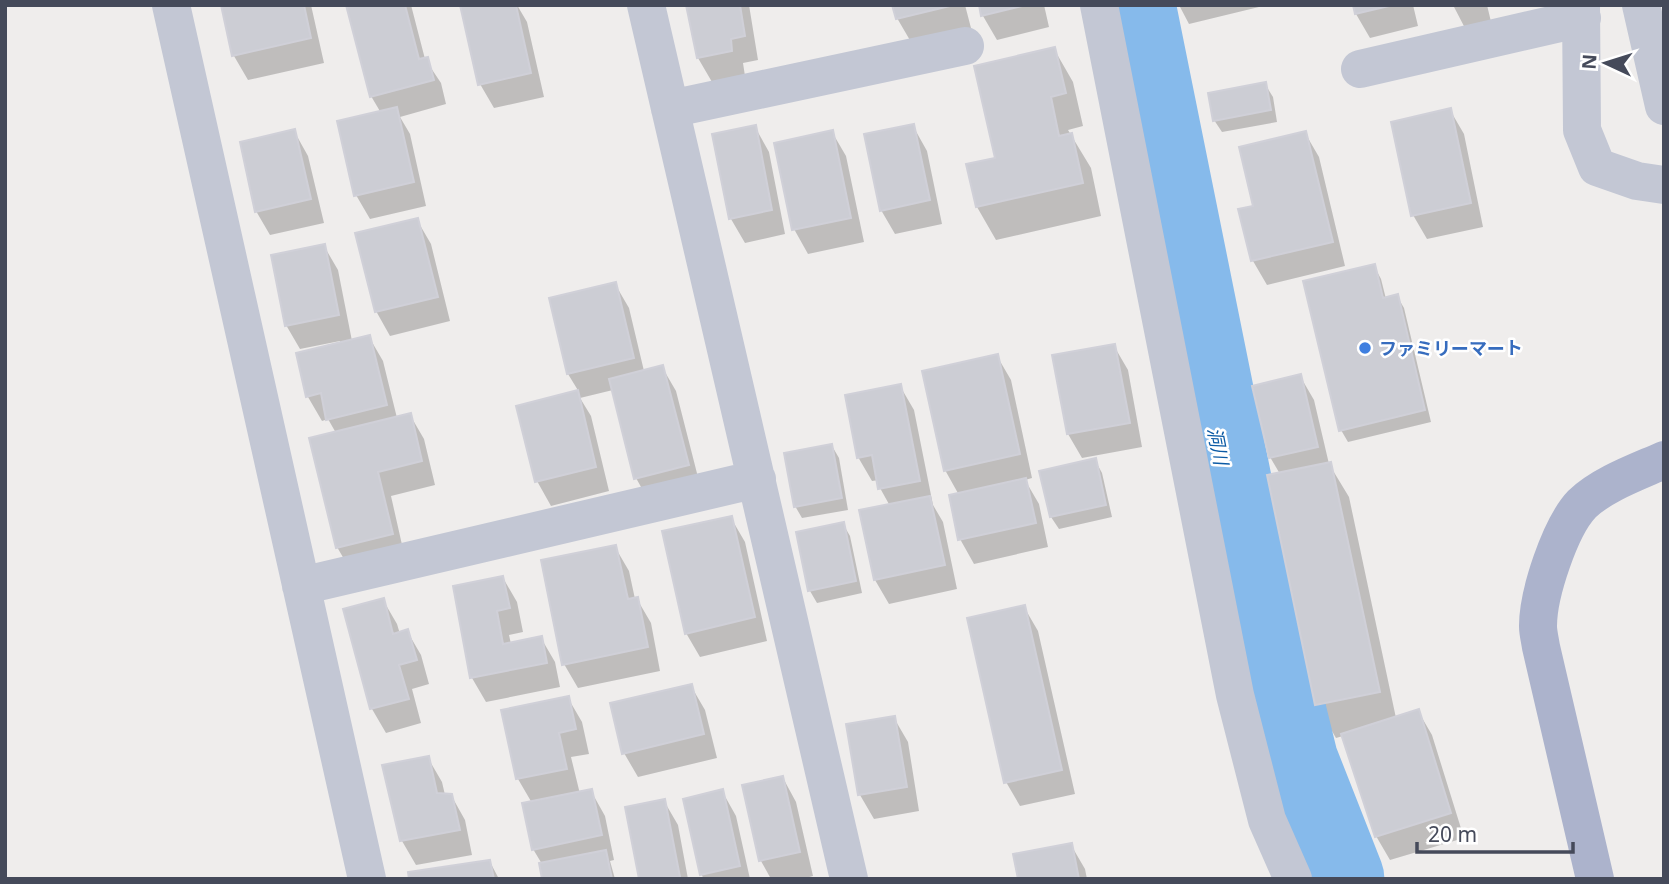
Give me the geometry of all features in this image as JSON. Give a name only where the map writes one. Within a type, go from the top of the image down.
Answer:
[{"type":"main road","points":[[1595,879],[1538,624],[1552,560],[1566,529],[1583,504],[1620,479],[1664,460]]},
{"type":"street","points":[[171,5],[367,879]]},
{"type":"street","points":[[646,5],[849,879]]},
{"type":"street","points":[[1099,5],[1235,695],[1267,820],[1293,879]]},
{"type":"street","points":[[1641,5],[1664,106]]},
{"type":"street","points":[[1360,69],[1582,12],[1582,130],[1597,167],[1637,181],[1664,185]]},
{"type":"street","points":[[670,109],[965,46]]},
{"type":"street","points":[[301,586],[757,479]]},
{"type":"building","points":[[221,5],[304,5],[311,38],[232,56]]},
{"type":"building","points":[[346,5],[405,5],[419,59],[428,57],[434,80],[370,97]]},
{"type":"building","points":[[460,5],[516,5],[531,73],[478,85]]},
{"type":"building","points":[[686,5],[740,5],[745,36],[731,39],[732,51],[697,58]]},
{"type":"building","points":[[892,5],[954,5],[896,19]]},
{"type":"building","points":[[979,5],[1026,5],[981,16]]},
{"type":"building","points":[[1353,5],[1393,5],[1355,14]]},
{"type":"building","points":[[1055,47],[1066,93],[1051,97],[1059,136],[1072,133],[1083,183],[976,207],[966,164],[995,158],[974,66]]},
{"type":"building","points":[[1266,82],[1271,110],[1213,121],[1208,93]]},
{"type":"building","points":[[397,107],[414,182],[354,196],[337,121]]},
{"type":"building","points":[[1451,108],[1471,203],[1411,216],[1391,122]]},
{"type":"building","points":[[914,124],[930,200],[880,211],[864,134]]},
{"type":"building","points":[[756,125],[772,210],[729,219],[712,134]]},
{"type":"building","points":[[295,129],[311,199],[255,212],[240,142]]},
{"type":"building","points":[[833,130],[851,218],[792,230],[774,143]]},
{"type":"building","points":[[1306,131],[1333,242],[1251,261],[1238,209],[1253,206],[1239,147]]},
{"type":"building","points":[[418,218],[438,297],[375,312],[355,233]]},
{"type":"building","points":[[325,244],[339,315],[285,326],[271,255]]},
{"type":"building","points":[[1375,264],[1383,298],[1398,294],[1425,410],[1339,431],[1303,281]]},
{"type":"building","points":[[616,282],[634,358],[567,374],[549,298]]},
{"type":"building","points":[[370,335],[387,405],[326,420],[321,393],[306,397],[296,353]]},
{"type":"building","points":[[1115,344],[1130,423],[1067,434],[1052,355]]},
{"type":"building","points":[[998,354],[1020,454],[944,471],[922,371]]},
{"type":"building","points":[[663,365],[689,465],[634,479],[609,379]]},
{"type":"building","points":[[1301,374],[1318,447],[1269,458],[1252,386]]},
{"type":"building","points":[[901,384],[920,481],[878,489],[872,455],[857,458],[845,395]]},
{"type":"building","points":[[578,390],[596,467],[535,482],[516,406]]},
{"type":"building","points":[[411,413],[422,461],[378,472],[393,534],[336,548],[309,438]]},
{"type":"building","points":[[832,444],[842,498],[794,507],[784,453]]},
{"type":"building","points":[[1096,458],[1106,505],[1050,517],[1039,471]]},
{"type":"building","points":[[1331,462],[1380,692],[1315,705],[1267,475]]},
{"type":"building","points":[[1026,478],[1036,523],[958,540],[949,495]]},
{"type":"building","points":[[930,496],[945,565],[874,580],[859,510]]},
{"type":"building","points":[[732,516],[755,617],[685,634],[662,531]]},
{"type":"building","points":[[844,522],[856,581],[808,591],[796,532]]},
{"type":"building","points":[[616,545],[628,599],[638,597],[648,647],[562,665],[541,560]]},
{"type":"building","points":[[503,576],[510,608],[497,611],[503,644],[542,636],[547,663],[470,678],[453,586]]},
{"type":"building","points":[[384,598],[393,634],[408,629],[417,660],[399,665],[409,699],[370,709],[343,609]]},
{"type":"building","points":[[1025,605],[1062,770],[1004,783],[967,618]]},
{"type":"building","points":[[692,684],[704,734],[622,754],[610,703]]},
{"type":"building","points":[[569,696],[576,729],[559,733],[567,769],[516,779],[501,710]]},
{"type":"building","points":[[1419,709],[1451,813],[1375,837],[1341,734]]},
{"type":"building","points":[[895,716],[907,787],[858,795],[846,724]]},
{"type":"building","points":[[429,756],[437,793],[452,794],[460,830],[400,841],[382,765]]},
{"type":"building","points":[[783,776],[800,852],[759,861],[742,785]]},
{"type":"building","points":[[592,789],[602,835],[532,850],[522,803]]},
{"type":"building","points":[[723,789],[740,866],[700,875],[683,799]]},
{"type":"building","points":[[665,799],[680,877],[639,879],[625,807]]},
{"type":"building","points":[[1072,843],[1079,879],[1018,879],[1013,854]]},
{"type":"building","points":[[606,850],[612,879],[542,879],[539,863]]},
{"type":"building","points":[[490,860],[494,879],[409,879],[408,872]]},
{"type":"waterway","name":"洞川","points":[[1129,5],[1235,530],[1292,762],[1338,879]]},
{"type":"place","name":"ファミリーマート","points":[[1365,348]]}]
